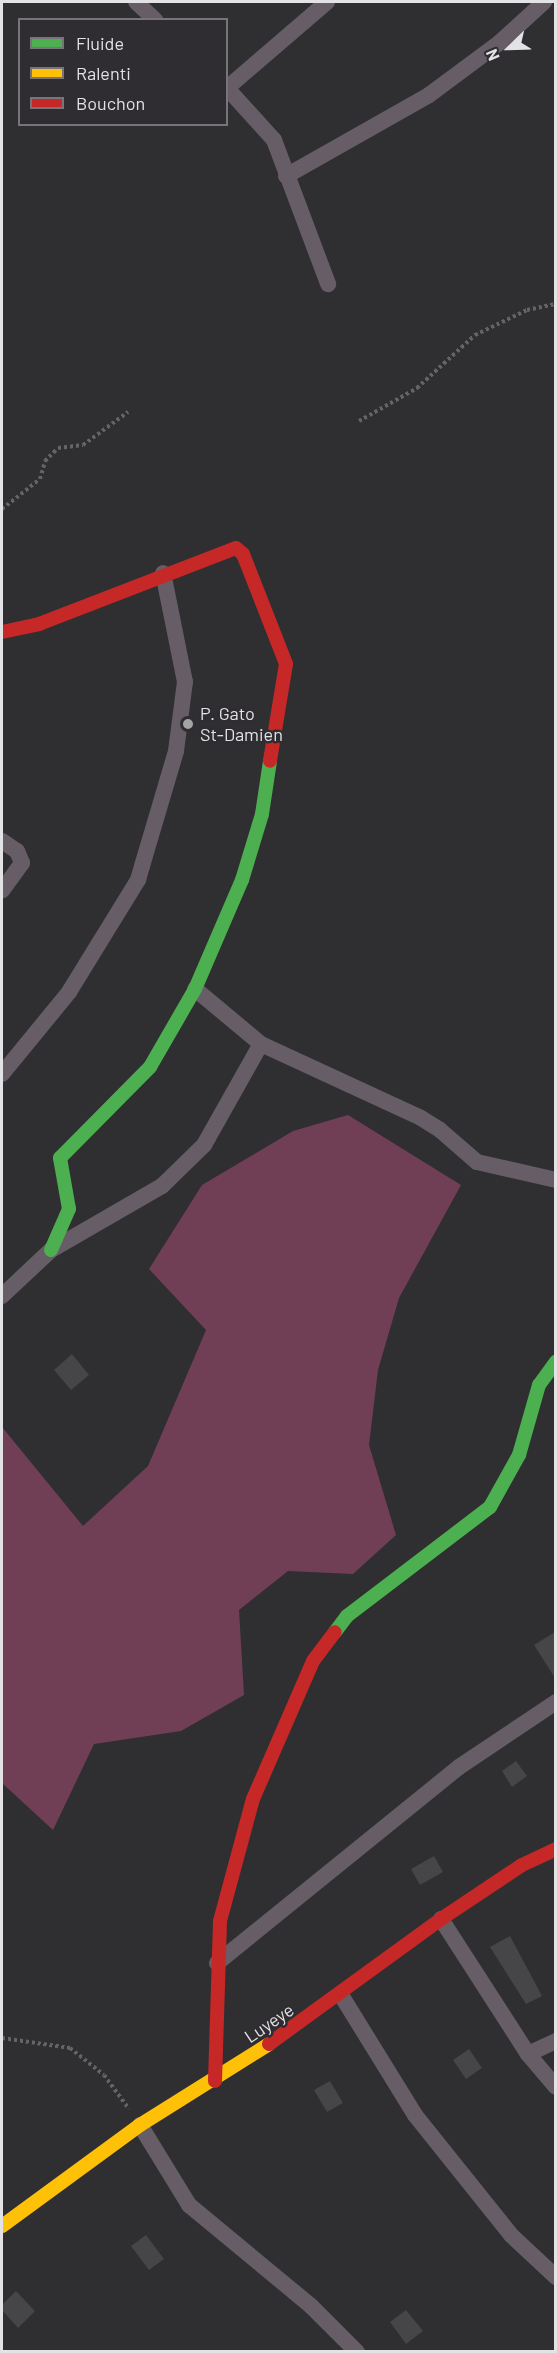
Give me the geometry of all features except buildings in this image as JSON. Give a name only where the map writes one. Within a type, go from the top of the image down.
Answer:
[{"type":"street","points":[[139,2],[152,18]]},
{"type":"street","points":[[228,86],[327,2]]},
{"type":"street","points":[[286,176],[423,100],[499,43],[544,2]]},
{"type":"street","points":[[228,88],[274,140],[328,284]]},
{"type":"street","points":[[2,632],[39,624],[163,573],[228,548],[236,548],[243,554],[285,664],[262,814],[242,880],[195,989],[150,1067],[60,1158],[69,1209],[51,1250]]},
{"type":"street","points":[[2,1074],[69,992],[138,880],[176,751],[185,682],[163,573]]},
{"type":"street","points":[[2,842],[17,851],[22,863],[2,891]]},
{"type":"street","points":[[195,989],[261,1044],[421,1118],[440,1130],[477,1162],[555,1180]]},
{"type":"street","points":[[2,1296],[51,1250],[154,1191],[204,1146],[261,1044]]},
{"type":"street","points":[[215,2081],[220,1921],[253,1799],[314,1661],[346,1616],[490,1507],[519,1455],[539,1385],[555,1362]]},
{"type":"street","points":[[217,1963],[459,1767],[555,1702]]},
{"type":"street","name":"Luyeye","points":[[2,2226],[140,2125],[215,2081],[341,1995],[441,1919],[522,1865],[555,1849]]},
{"type":"street","points":[[441,1919],[528,2054],[555,2087]]},
{"type":"street","points":[[341,1995],[416,2115],[511,2235],[555,2277]]},
{"type":"street","points":[[528,2054],[555,2041]]},
{"type":"street","points":[[140,2125],[189,2205],[311,2306],[357,2352]]},
{"type":"path","points":[[359,421],[417,388],[475,335],[527,310],[555,304]]},
{"type":"path","points":[[2,509],[40,479],[45,461],[58,448],[83,445],[128,412]]},
{"type":"path","points":[[2,2038],[70,2048],[104,2075],[140,2125]]},
{"type":"shaded area","points":[[348,1115],[461,1185],[399,1298],[378,1370],[369,1445],[396,1535],[353,1574],[288,1571],[239,1610],[244,1695],[181,1731],[94,1744],[53,1830],[2,1783],[2,1427],[83,1526],[148,1466],[206,1330],[149,1269],[202,1185],[293,1131]]},
{"type":"traffic: fast","points":[[51,1250],[69,1209],[60,1158],[150,1067],[195,989],[242,880],[262,814],[270,761]]},
{"type":"traffic: fast","points":[[335,1632],[347,1616],[490,1507],[519,1455],[539,1385],[556,1362]]},
{"type":"traffic: slow","points":[[2,2226],[140,2125],[269,2044]]},
{"type":"traffic: jam","points":[[2,632],[39,624],[236,548],[243,554],[286,664],[270,761]]},
{"type":"traffic: jam","points":[[215,2081],[220,1921],[253,1799],[313,1661],[335,1632]]},
{"type":"traffic: jam","points":[[269,2044],[441,1919],[522,1865],[556,1849]]},
{"type":"place","name":"P. Gato St-Damien","points":[[188,724]]}]
